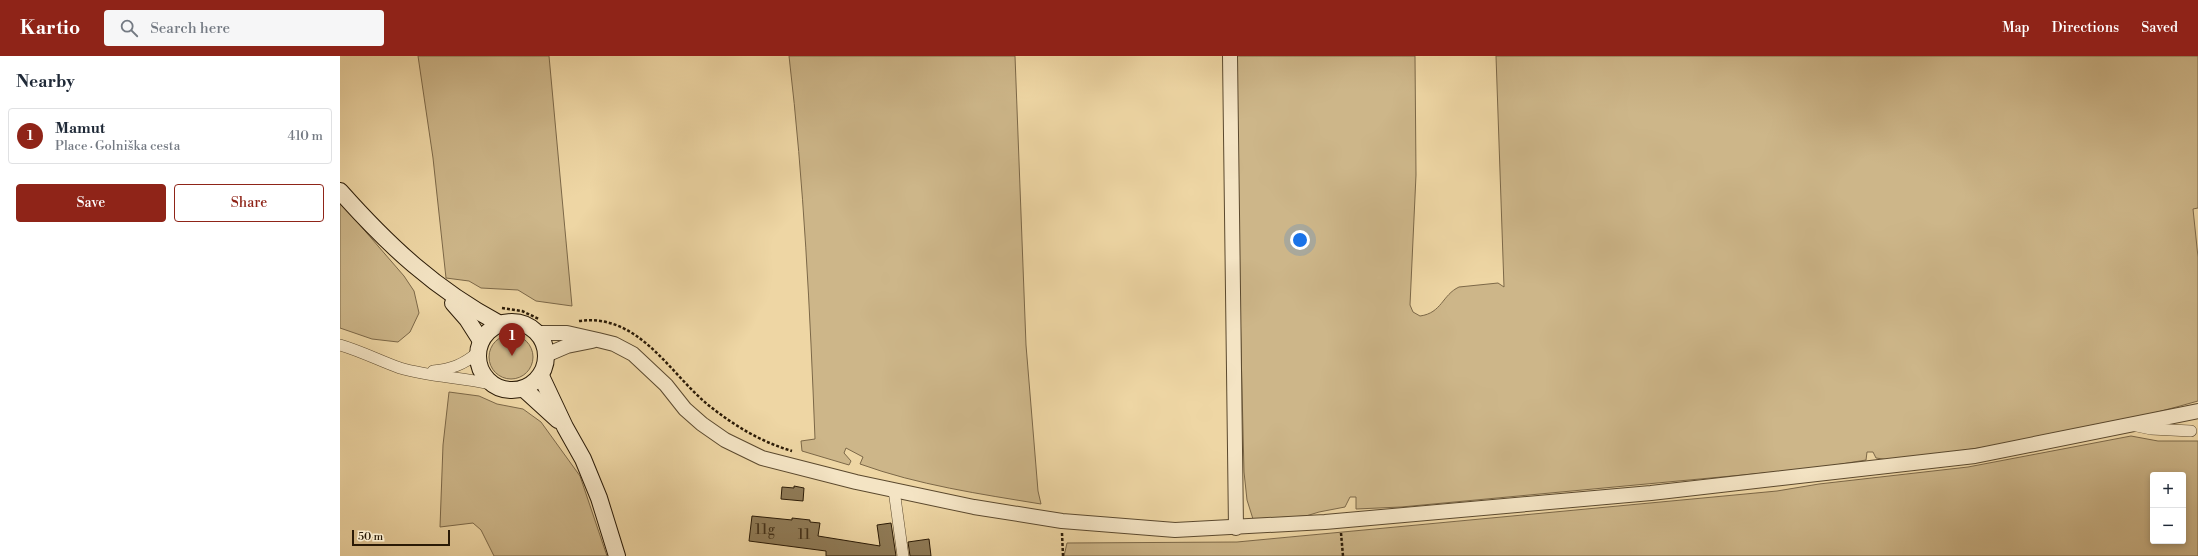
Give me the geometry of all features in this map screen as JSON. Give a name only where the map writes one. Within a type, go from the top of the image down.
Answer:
[{"type":"main road","points":[[340,191],[373,227],[435,284],[467,319],[479,347],[478,365],[483,376],[491,384],[501,389],[512,391],[524,389],[541,376],[545,366],[545,343],[540,327],[513,322],[500,324],[489,331],[479,347]]},
{"type":"main road","points":[[435,284],[500,324]]},
{"type":"main road","points":[[541,376],[564,427],[584,459],[599,498],[617,556]]},
{"type":"main road","points":[[524,389],[564,427]]},
{"type":"street","points":[[1230,56],[1236,528]]},
{"type":"street","points":[[540,327],[614,344],[633,354],[666,385],[685,409],[702,424],[725,440],[762,458],[894,490],[974,507],[1061,521],[1175,530],[1236,528],[1340,521],[1651,493],[1975,456],[2198,412]]},
{"type":"street","points":[[546,355],[567,346],[598,340]]},
{"type":"street","points":[[340,345],[356,349],[400,368],[420,373],[491,384]]},
{"type":"street","points":[[420,373],[450,369],[465,363],[479,347]]},
{"type":"street","points":[[2131,425],[2151,430],[2195,432],[2191,424],[2198,412]]},
{"type":"street","points":[[894,490],[903,556]]},
{"type":"path","points":[[497,307],[522,311],[540,327]]},
{"type":"path","points":[[573,322],[588,320],[611,324],[631,331],[647,343],[707,404],[748,433],[771,444],[794,451]]},
{"type":"path","points":[[1061,521],[1064,556]]},
{"type":"path","points":[[1340,521],[1344,556]]},
{"type":"shaded area","points":[[418,56],[549,56],[572,306],[536,301],[518,290],[481,288],[469,281],[446,278],[433,158]]},
{"type":"shaded area","points":[[789,56],[1015,56],[1026,345],[1038,491],[1041,504],[949,488],[904,478],[860,464],[863,457],[846,448],[844,453],[851,461],[849,465],[802,451],[801,441],[815,439],[809,295],[799,151]]},
{"type":"shaded area","points":[[1234,56],[1415,56],[1416,175],[1410,305],[1413,312],[1420,316],[1438,308],[1453,290],[1459,287],[1498,283],[1504,287],[1496,56],[2198,56],[2198,208],[2193,209],[2198,257],[2198,401],[2122,421],[2045,437],[1967,450],[1889,460],[1876,458],[1873,452],[1867,452],[1866,460],[1817,468],[1401,507],[1356,509],[1356,497],[1350,497],[1345,507],[1306,516],[1253,519],[1247,500],[1244,472]]},
{"type":"shaded area","points":[[340,202],[404,276],[414,291],[419,313],[410,332],[398,342],[372,339],[340,328]]},
{"type":"shaded area","points":[[507,335],[515,335],[527,341],[533,353],[533,361],[527,373],[515,379],[507,379],[495,373],[489,361],[489,353],[495,341]]},
{"type":"shaded area","points":[[449,392],[479,396],[497,404],[523,409],[541,422],[580,476],[607,556],[494,556],[481,530],[473,523],[440,527],[443,445]]},
{"type":"shaded area","points":[[2131,436],[2158,441],[2198,441],[2198,556],[1064,556],[1067,543],[1237,542],[1777,491],[1819,484],[1968,467]]},
{"type":"building","points":[[794,486],[804,488],[803,501],[781,499],[782,487],[794,488]]},
{"type":"building","points":[[752,516],[792,520],[792,518],[810,520],[810,522],[820,523],[818,536],[880,546],[877,525],[891,523],[896,556],[826,556],[826,551],[749,541]]},
{"type":"building","points":[[929,539],[931,556],[910,556],[908,542]]},
{"type":"place","name":"Mamut","points":[[512,356]]}]
